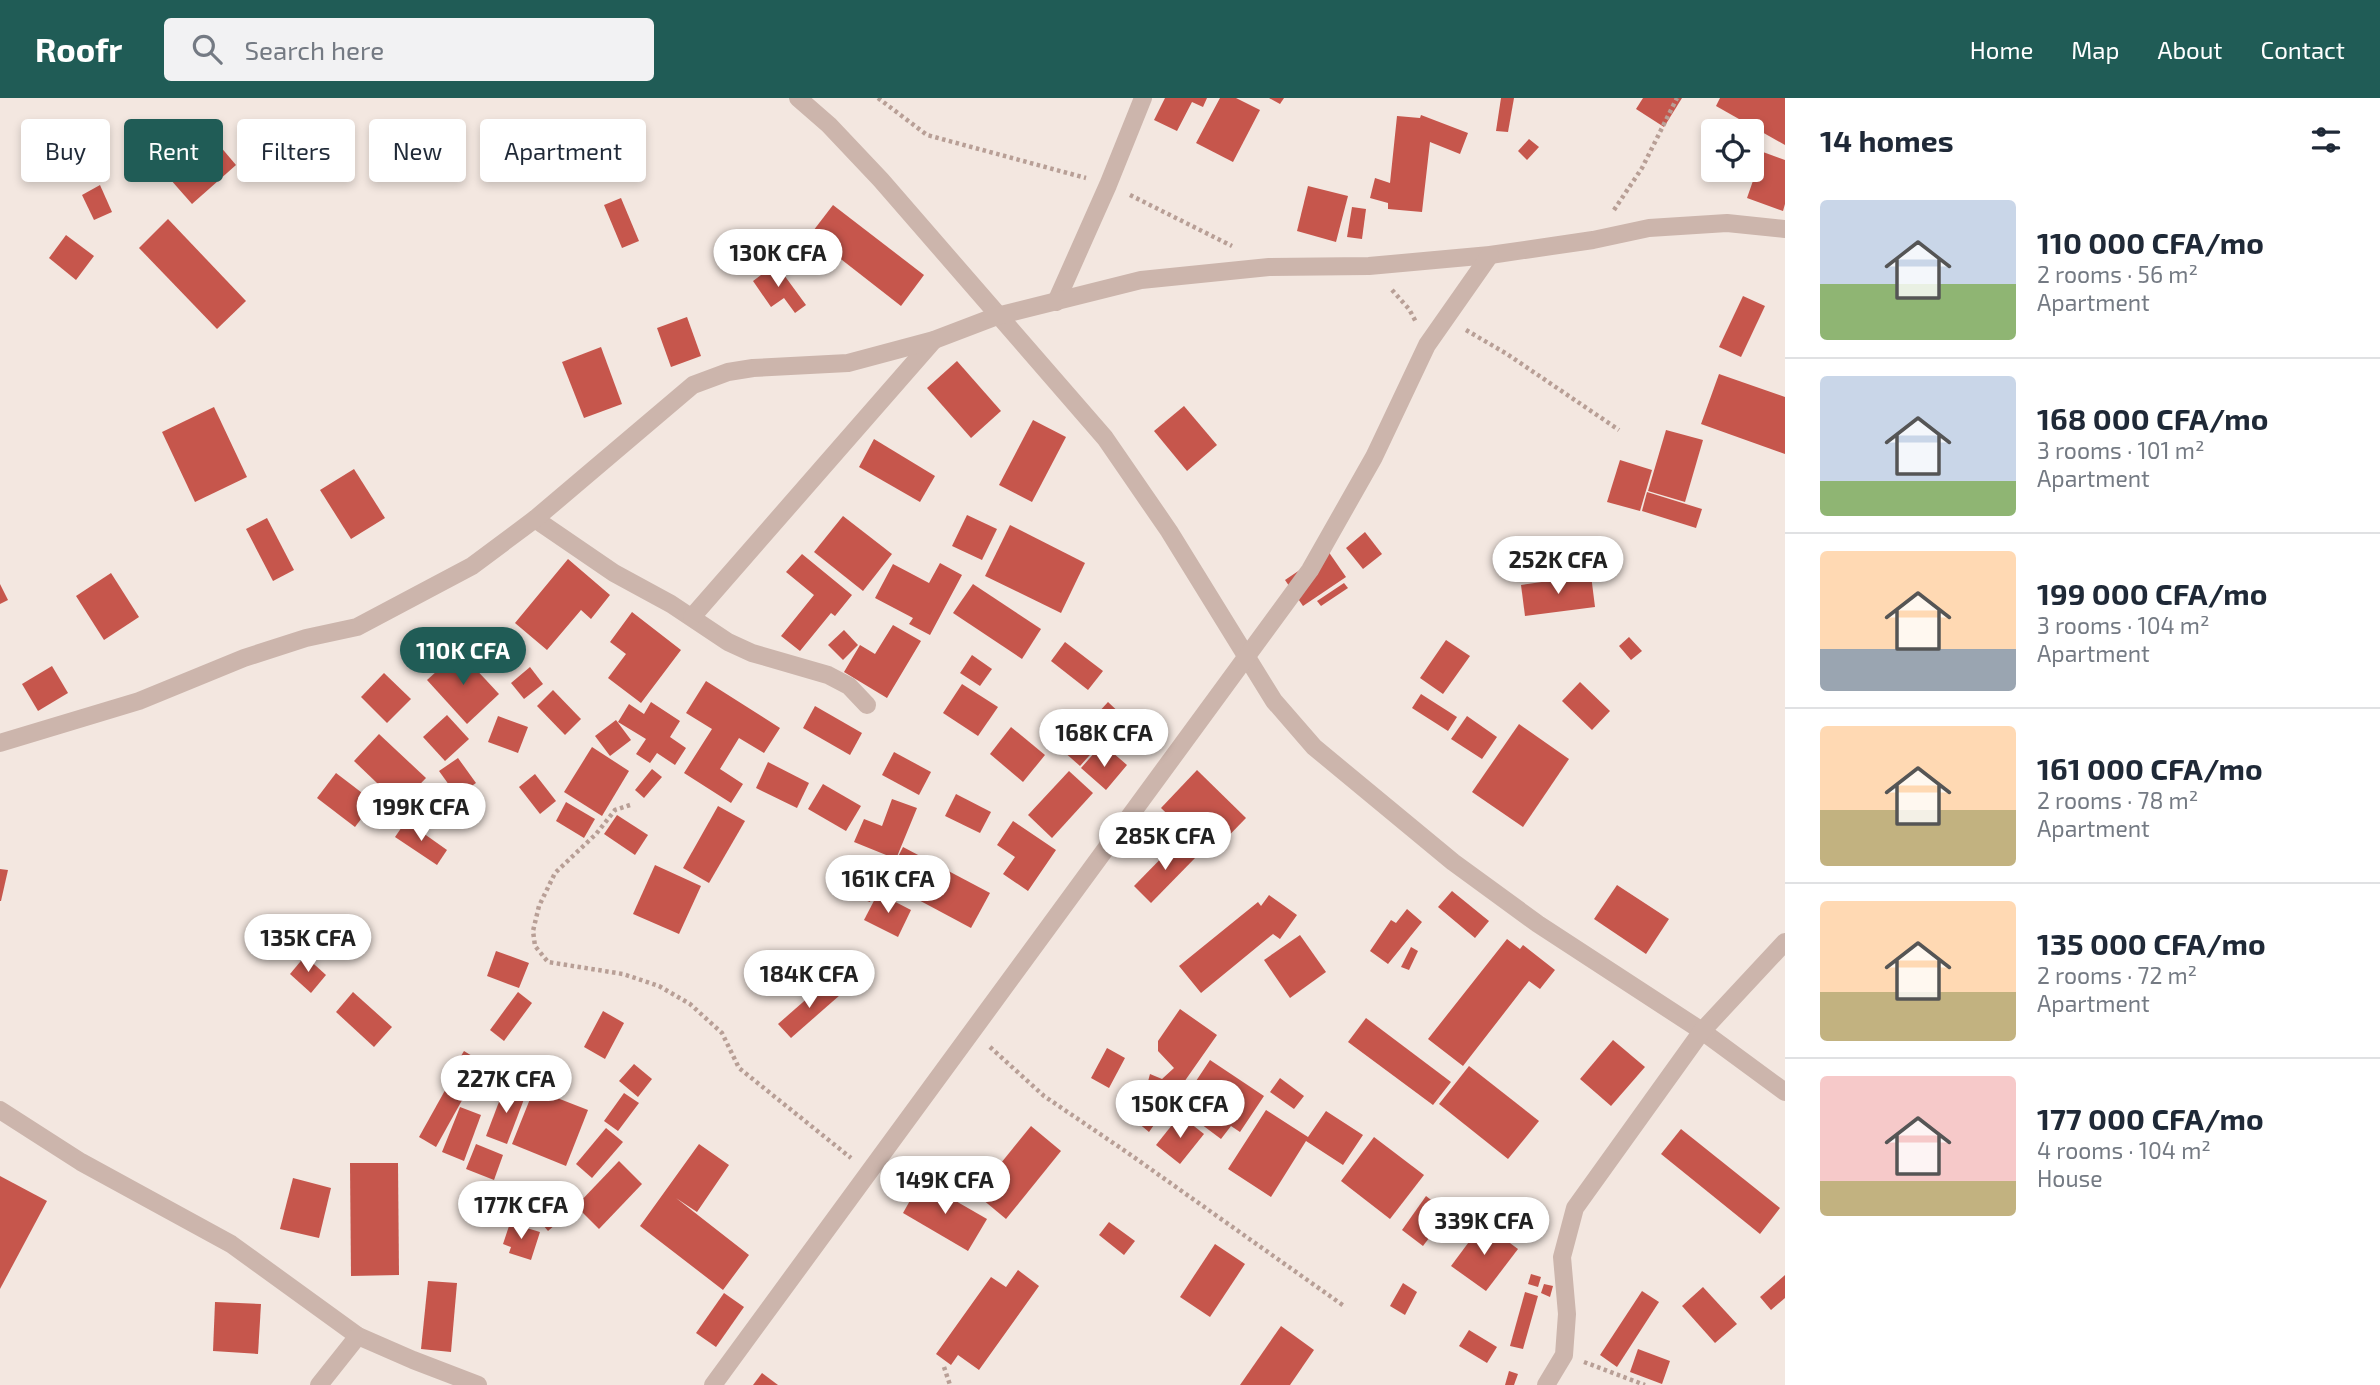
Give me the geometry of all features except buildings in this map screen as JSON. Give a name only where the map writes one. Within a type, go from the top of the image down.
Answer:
[{"type":"street","points":[[798,98],[829,125],[881,180],[1105,439],[1169,531],[1274,701],[1314,747],[1453,862],[1538,924],[1702,1031],[1785,1092]]},
{"type":"street","points":[[1056,302],[1143,98]]},
{"type":"street","points":[[0,743],[139,701],[244,658],[306,638],[357,628],[472,566],[534,519],[693,385],[728,372],[848,363],[934,340],[997,316],[1141,280],[1269,267],[1370,266],[1490,255],[1593,240],[1649,228],[1727,223],[1785,229]]},
{"type":"street","points":[[713,1385],[1310,570],[1374,457],[1427,345],[1490,255]]},
{"type":"street","points":[[692,617],[934,340]]},
{"type":"street","points":[[534,519],[614,573],[692,617],[728,642],[752,653],[828,675],[849,686],[867,705]]},
{"type":"street","points":[[1546,1385],[1564,1354],[1567,1314],[1562,1257],[1575,1208],[1702,1031],[1785,942]]},
{"type":"street","points":[[0,1110],[81,1162],[231,1244],[358,1336],[478,1385]]},
{"type":"street","points":[[319,1385],[358,1336]]},
{"type":"path","points":[[878,98],[927,135],[1108,185],[1223,241],[1269,267]]},
{"type":"path","points":[[1593,240],[1642,168],[1677,98]]},
{"type":"path","points":[[1370,266],[1409,309],[1427,345]]},
{"type":"path","points":[[1445,316],[1507,354],[1619,430]]},
{"type":"path","points":[[630,805],[615,810],[596,834],[555,873],[539,906],[533,931],[535,946],[548,962],[623,974],[659,986],[690,1004],[722,1033],[739,1068],[868,1171]]},
{"type":"path","points":[[971,1030],[1044,1096],[1343,1306]]},
{"type":"path","points":[[1564,1354],[1645,1385]]},
{"type":"path","points":[[944,1367],[950,1385]]}]
